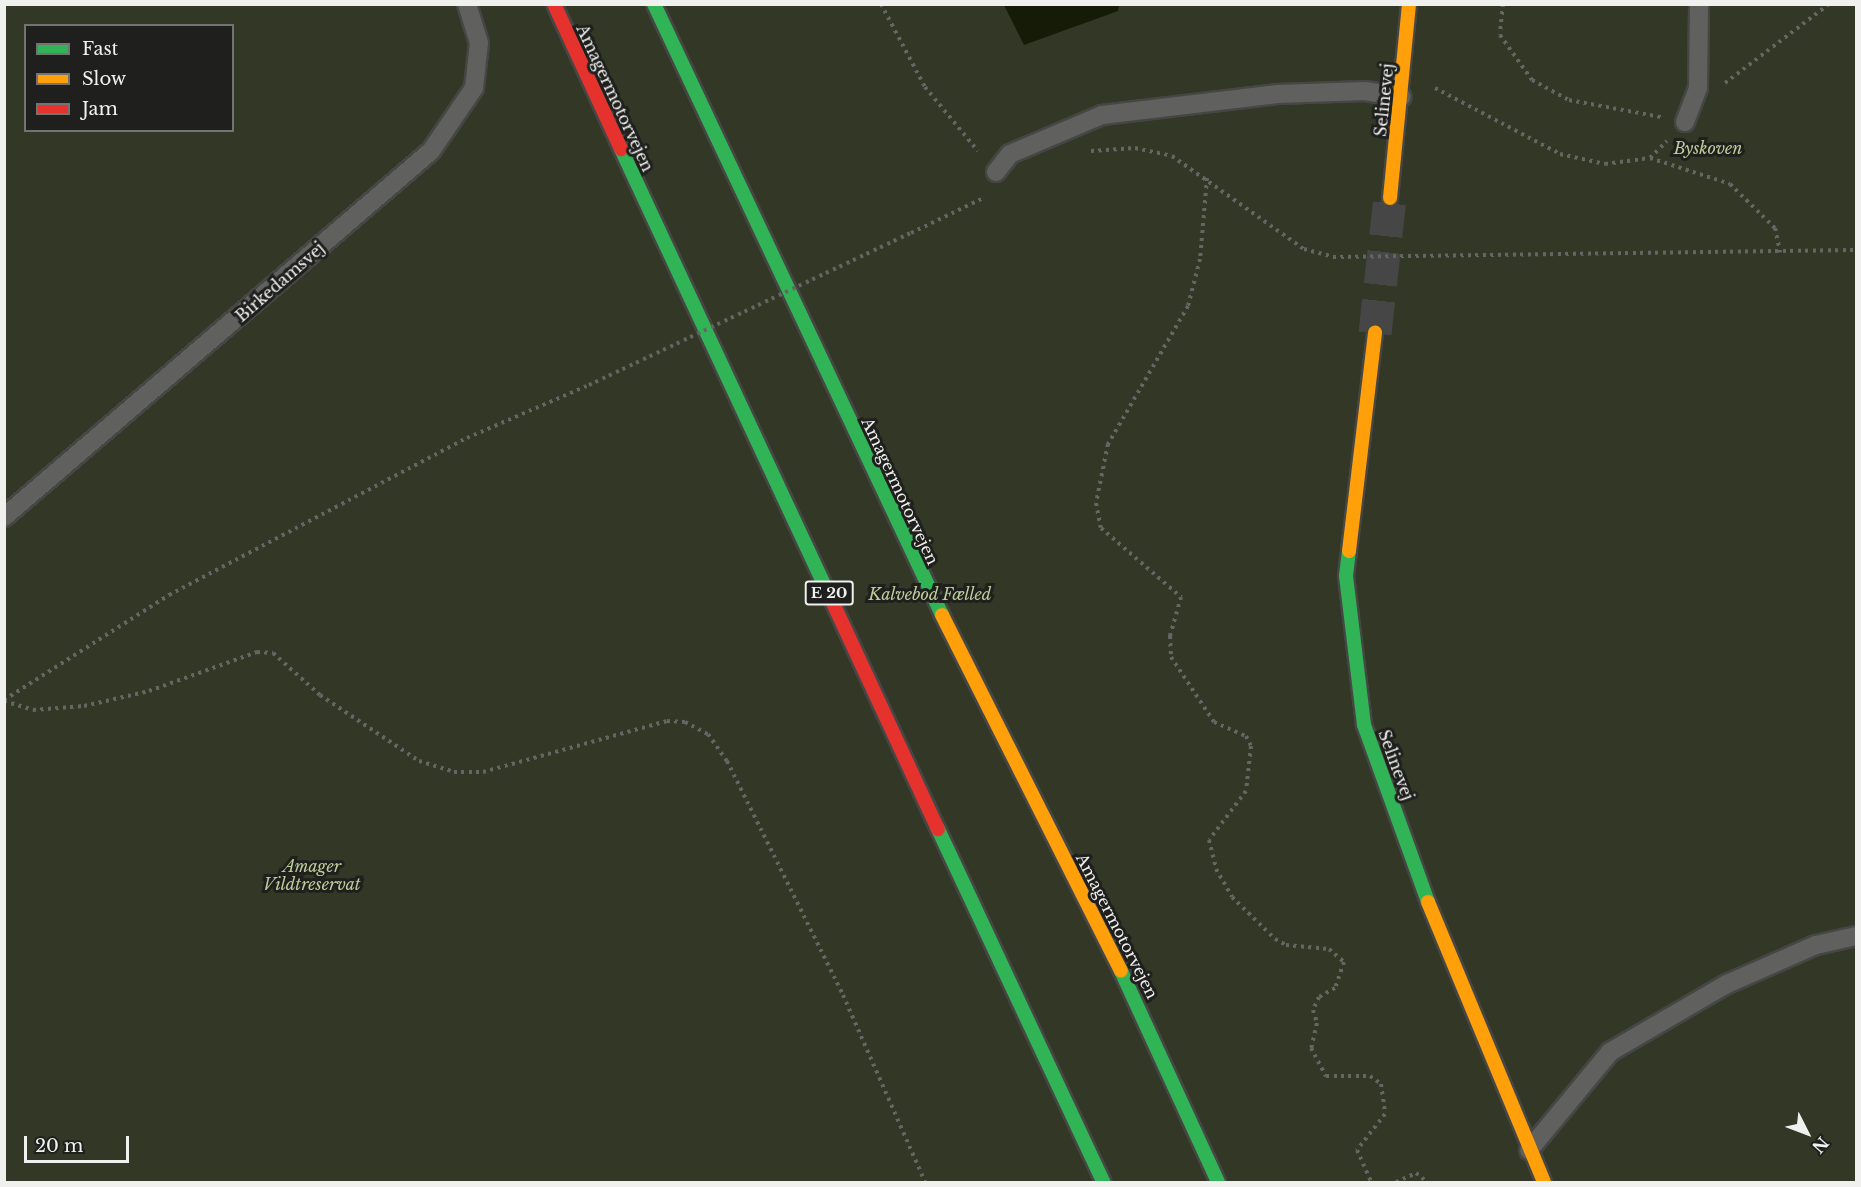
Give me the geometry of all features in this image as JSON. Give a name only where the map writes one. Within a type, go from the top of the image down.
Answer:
[{"type":"main road","name":"Amagermotorvejen","points":[[554,4],[1103,1182]]},
{"type":"main road","name":"Amagermotorvejen","points":[[654,4],[912,556],[1167,1062],[1218,1182]]},
{"type":"main road","name":"Selinevej","points":[[1390,198],[1402,97],[1409,4]]},
{"type":"main road","name":"Selinevej","points":[[1375,333],[1347,576],[1364,725],[1431,911],[1544,1182]]},
{"type":"lane","name":"Birkedamsvej","points":[[4,517],[430,151],[474,88],[478,44],[467,4]]},
{"type":"lane","points":[[1685,122],[1698,88],[1699,4]]},
{"type":"lane","points":[[996,172],[1010,154],[1102,115],[1278,94],[1365,91],[1402,97]]},
{"type":"lane","points":[[1529,1150],[1610,1052],[1727,984],[1816,945],[1857,936]]},
{"type":"path","points":[[4,700],[168,595],[467,438],[589,385],[1010,185],[996,172],[925,87],[881,4]]},
{"type":"path","points":[[1503,4],[1500,35],[1532,80],[1569,100],[1685,122]]},
{"type":"path","points":[[1718,89],[1829,4]]},
{"type":"path","points":[[1404,75],[1457,98],[1560,154],[1605,164],[1650,158],[1730,184],[1774,228],[1780,252]]},
{"type":"path","points":[[1650,158],[1685,122]]},
{"type":"path","points":[[1084,154],[1135,148],[1172,156],[1207,178],[1304,249],[1333,257],[1857,250]]},
{"type":"path","points":[[1207,178],[1200,259],[1188,306],[1108,444],[1096,503],[1101,528],[1174,588],[1181,608],[1170,636],[1171,657],[1214,722],[1246,736],[1251,746],[1246,791],[1209,840],[1216,869],[1232,897],[1275,939],[1286,945],[1329,949],[1344,962],[1335,988],[1319,997],[1313,1010],[1317,1023],[1311,1048],[1326,1076],[1370,1076],[1381,1084],[1384,1114],[1357,1150],[1371,1182]]},
{"type":"path","points":[[4,700],[33,710],[84,706],[149,691],[257,652],[273,652],[320,695],[419,761],[454,772],[483,772],[667,722],[686,722],[708,734],[727,761],[843,995],[925,1182]]},
{"type":"path","points":[[1396,1182],[1416,1173],[1427,1182]]},
{"type":"green space","name":"Kalvebod Fælled","points":[[5,5],[1856,5],[1856,1182],[5,1182]]},
{"type":"shaded area","points":[[1004,5],[1119,5],[1118,11],[1024,45]]},
{"type":"tunnel","points":[[1375,333],[1390,198]]},
{"type":"traffic: fast","points":[[654,4],[942,615]]},
{"type":"traffic: fast","points":[[621,149],[826,588]]},
{"type":"traffic: fast","points":[[1349,551],[1346,576],[1364,725],[1428,902]]},
{"type":"traffic: fast","points":[[938,829],[1103,1182]]},
{"type":"traffic: fast","points":[[1121,971],[1218,1182]]},
{"type":"traffic: slow","points":[[1390,198],[1409,4]]},
{"type":"traffic: slow","points":[[1349,551],[1375,333]]},
{"type":"traffic: slow","points":[[942,615],[1121,971]]},
{"type":"traffic: slow","points":[[1428,902],[1544,1182]]},
{"type":"traffic: jam","points":[[554,4],[621,149]]},
{"type":"traffic: jam","points":[[826,588],[938,829]]},
{"type":"park label","name":"Byskoven","points":[[1708,148]]},
{"type":"park label","name":"Amager Vildtreservat","points":[[312,875]]}]
